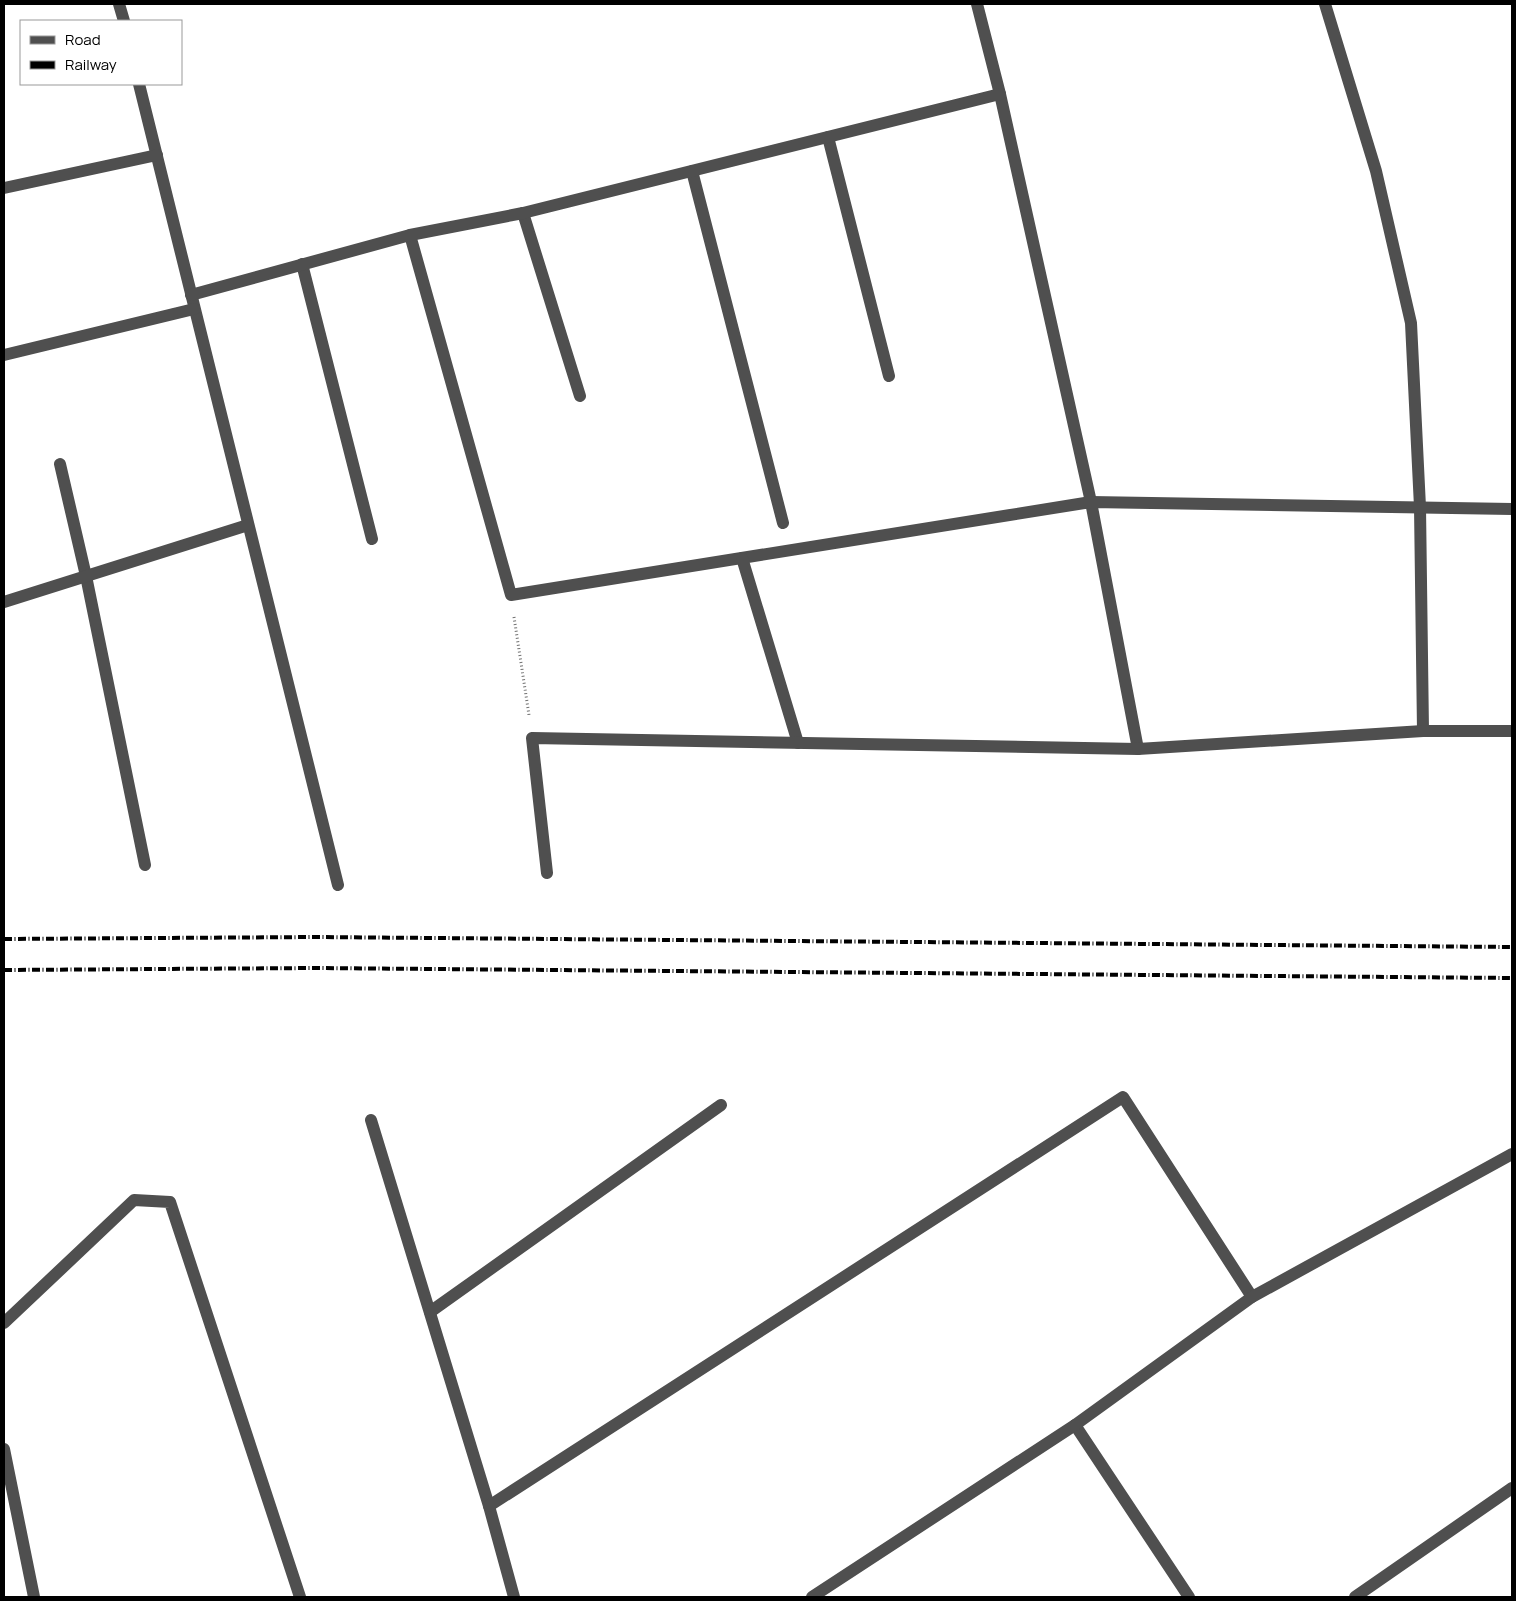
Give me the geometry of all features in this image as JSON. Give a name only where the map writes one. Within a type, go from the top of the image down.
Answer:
[{"type":"street","points":[[119,4],[124,20]]},
{"type":"street","points":[[977,4],[1000,94],[1091,502],[1138,749]]},
{"type":"street","points":[[1325,4],[1376,172],[1411,322],[1420,507],[1423,731]]},
{"type":"street","points":[[139,85],[338,886]]},
{"type":"street","points":[[191,295],[410,234],[523,213],[1000,94]]},
{"type":"street","points":[[828,137],[889,376]]},
{"type":"street","points":[[4,188],[157,155]]},
{"type":"street","points":[[692,171],[783,523]]},
{"type":"street","points":[[523,213],[580,396]]},
{"type":"street","points":[[410,234],[511,595],[1091,502],[1512,509]]},
{"type":"street","points":[[302,264],[372,538]]},
{"type":"street","points":[[4,355],[194,308]]},
{"type":"street","points":[[60,464],[86,576],[145,864]]},
{"type":"street","points":[[4,602],[248,525]]},
{"type":"street","points":[[742,558],[798,743]]},
{"type":"street","points":[[547,873],[532,738],[1138,749],[1423,731],[1512,730]]},
{"type":"street","points":[[489,1506],[1123,1097],[1252,1297]]},
{"type":"street","points":[[430,1312],[721,1105]]},
{"type":"street","points":[[371,1120],[489,1506],[514,1597]]},
{"type":"street","points":[[816,1596],[1075,1425],[1252,1297],[1512,1154]]},
{"type":"street","points":[[4,1323],[134,1200],[170,1202],[300,1597]]},
{"type":"street","points":[[1075,1425],[1189,1597]]},
{"type":"street","points":[[4,1449],[34,1597]]},
{"type":"street","points":[[1355,1597],[1512,1488]]},
{"type":"path","points":[[511,595],[532,738]]},
{"type":"railway","points":[[4,939],[315,937],[1512,947]]},
{"type":"railway","points":[[4,970],[315,968],[1512,978]]}]
